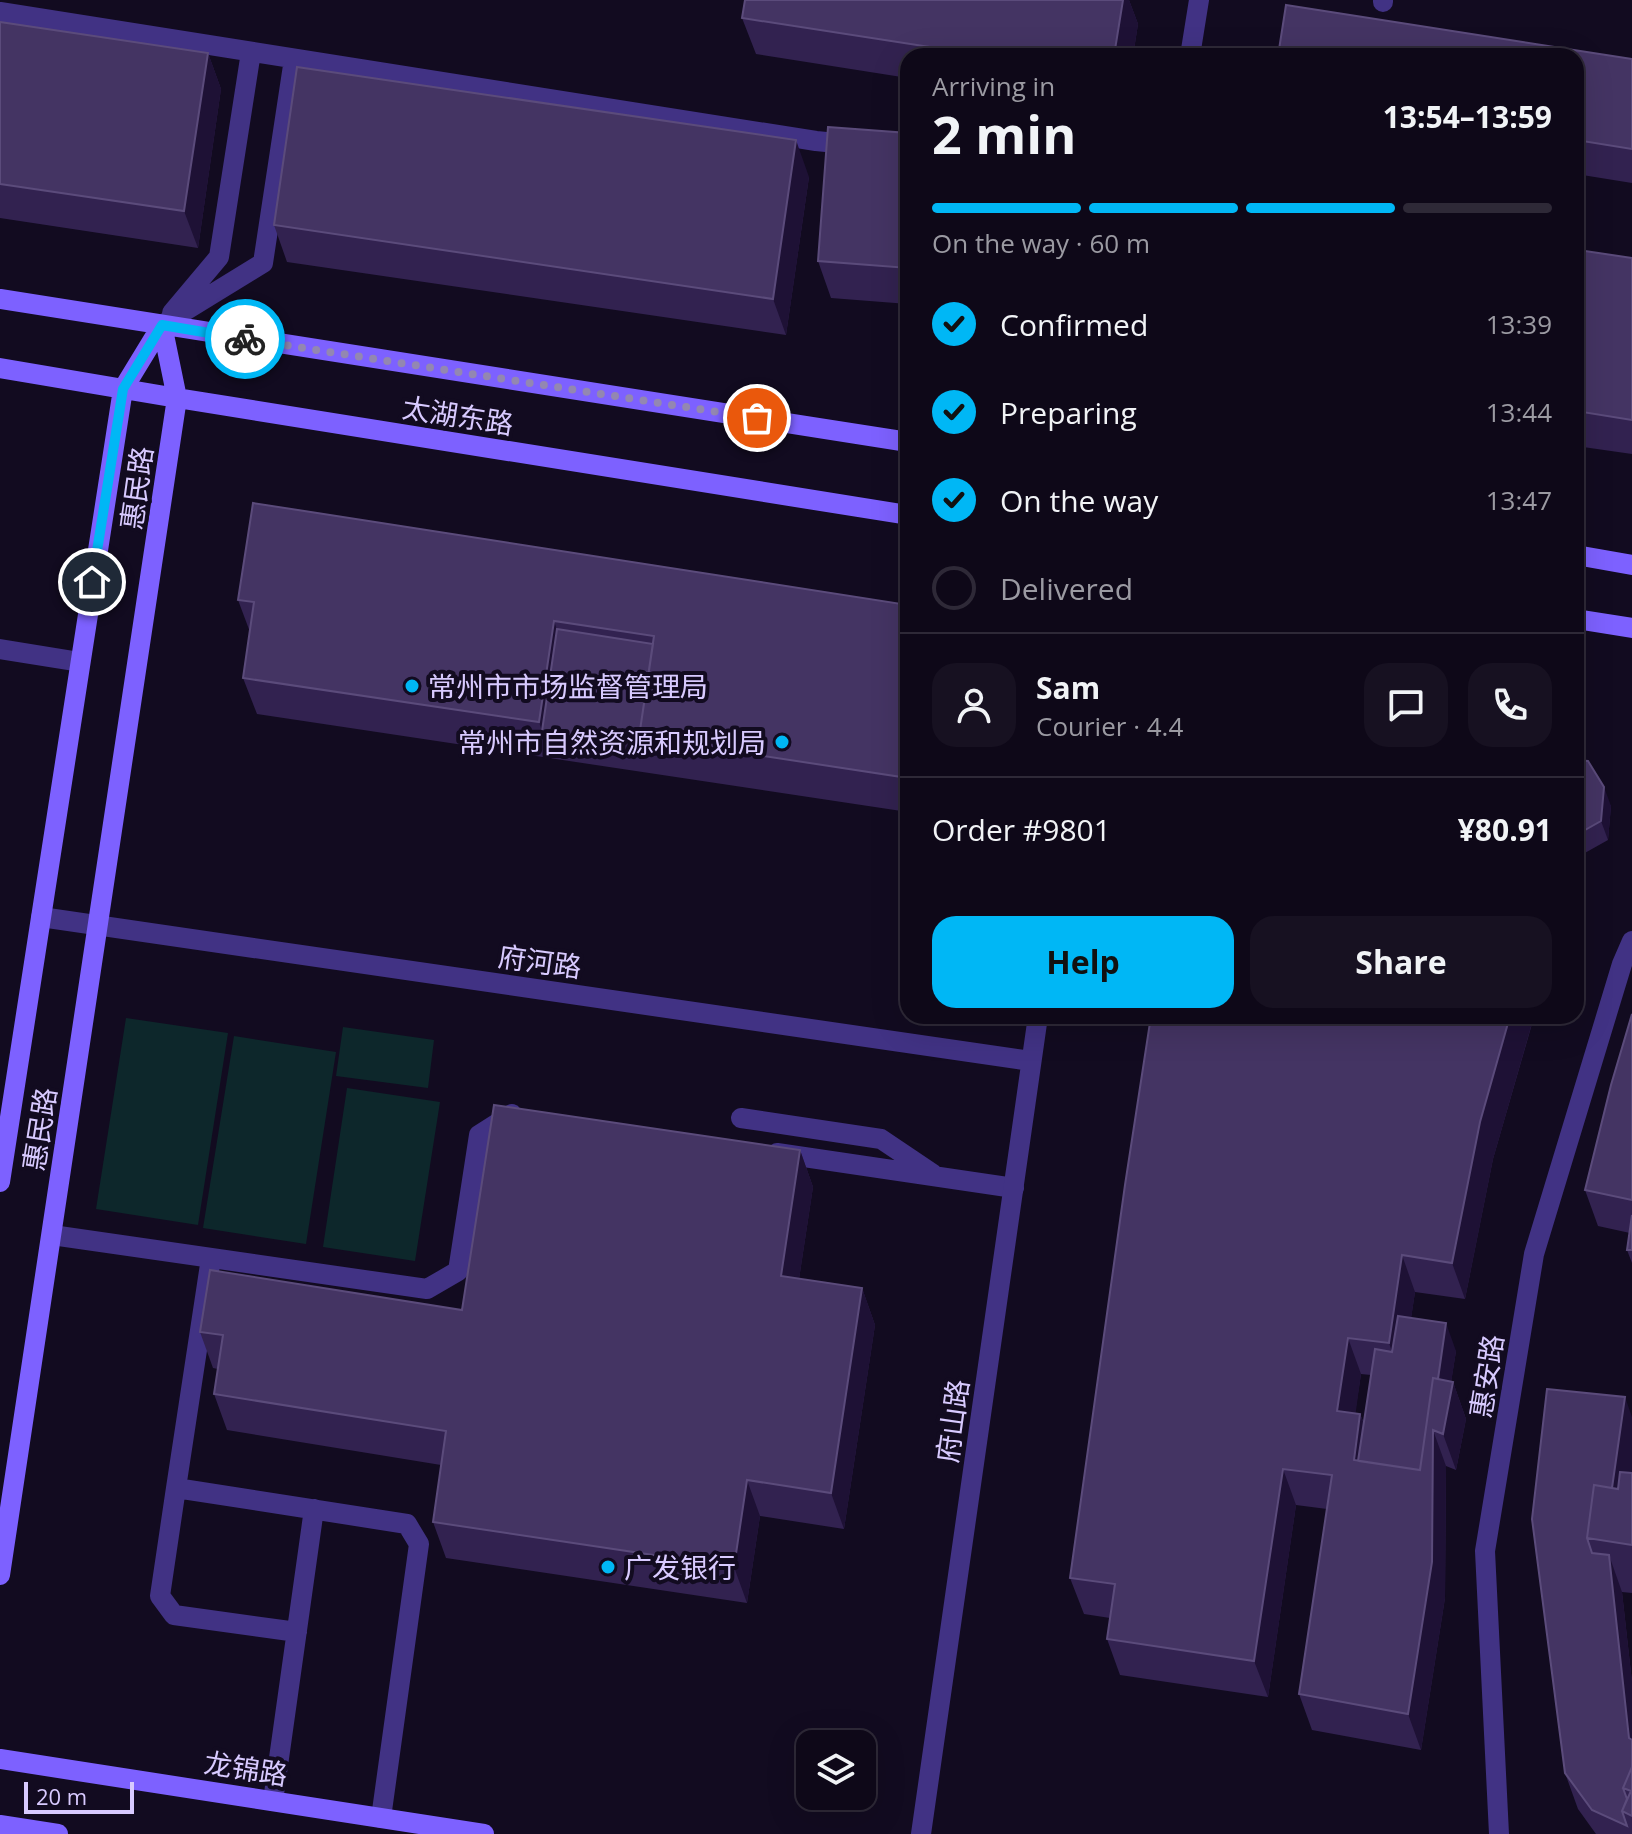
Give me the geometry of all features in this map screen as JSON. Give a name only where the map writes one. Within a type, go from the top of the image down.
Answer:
[{"type":"main road","name":"太湖东路","points":[[0,299],[900,441]]},
{"type":"main road","name":"惠民路","points":[[0,1182],[123,389],[162,325]]},
{"type":"main road","name":"惠民路","points":[[0,1575],[177,398],[162,325]]},
{"type":"main road","name":"太湖东路","points":[[0,368],[900,514]]},
{"type":"main road","points":[[1584,556],[1632,565]]},
{"type":"main road","points":[[1584,620],[1632,628]]},
{"type":"main road","name":"龙锦路","points":[[0,1759],[484,1834]]},
{"type":"main road","points":[[0,1825],[58,1834]]},
{"type":"street","points":[[1191,48],[1199,0]]},
{"type":"street","points":[[0,12],[816,141],[900,149]]},
{"type":"street","points":[[162,325],[219,257],[251,52]]},
{"type":"street","points":[[162,325],[263,263],[294,59]]},
{"type":"street","points":[[1584,262],[1632,269]]},
{"type":"street","points":[[0,649],[80,662]]},
{"type":"street","name":"府河路","points":[[41,917],[1031,1061]]},
{"type":"street","name":"惠安路","points":[[1499,1834],[1485,1551],[1534,1254],[1617,979],[1632,941]]},
{"type":"street","name":"府山路","points":[[921,1834],[1037,1024]]},
{"type":"street","points":[[52,1235],[427,1289],[458,1271],[479,1135],[510,1113],[525,1116]]},
{"type":"street","points":[[741,1118],[881,1139],[938,1177]]},
{"type":"street","points":[[755,1150],[1014,1188]]},
{"type":"street","points":[[211,1258],[160,1596],[174,1615],[297,1632]]},
{"type":"street","points":[[176,1488],[407,1524],[419,1544],[381,1818]]},
{"type":"street","points":[[273,1801],[314,1509]]},
{"type":"green space","points":[[126,1018],[228,1033],[198,1225],[96,1209]]},
{"type":"green space","points":[[343,1027],[434,1040],[428,1088],[336,1076]]},
{"type":"green space","points":[[234,1036],[336,1052],[306,1244],[203,1228]]},
{"type":"green space","points":[[347,1088],[440,1102],[415,1261],[323,1247]]},
{"type":"building","points":[[745,0],[1123,0],[1115,48],[936,48],[742,18]]},
{"type":"building","points":[[1286,5],[1562,48],[1279,48]]},
{"type":"building","points":[[0,22],[208,53],[184,211],[0,184]]},
{"type":"building","points":[[1584,52],[1632,59],[1632,149],[1584,141]]},
{"type":"building","points":[[297,67],[796,140],[773,299],[274,225]]},
{"type":"building","points":[[828,127],[900,132],[900,267],[818,261]]},
{"type":"building","points":[[1585,251],[1632,258],[1632,420],[1584,412]]},
{"type":"building","points":[[253,503],[900,604],[900,777],[639,737],[654,636],[554,621],[539,722],[243,678],[254,602],[238,600]]},
{"type":"building","points":[[557,629],[653,644],[639,737],[642,745],[542,731]]},
{"type":"building","points":[[1584,761],[1588,761],[1604,787],[1601,821],[1584,831]]},
{"type":"building","points":[[1632,1014],[1632,1200],[1585,1190]]},
{"type":"building","points":[[1150,1024],[1508,1024],[1480,1122],[1452,1263],[1402,1255],[1389,1343],[1348,1338],[1337,1411],[1360,1414],[1354,1460],[1420,1470],[1433,1378],[1453,1382],[1443,1434],[1433,1430],[1432,1562],[1408,1714],[1299,1694],[1332,1475],[1283,1469],[1254,1661],[1107,1639],[1115,1584],[1070,1578]]},
{"type":"building","points":[[494,1105],[800,1150],[781,1276],[862,1288],[831,1493],[747,1480],[734,1567],[433,1522],[446,1431],[214,1394],[223,1335],[200,1332],[210,1270],[462,1310]]},
{"type":"building","points":[[1632,1215],[1632,1250],[1627,1250]]},
{"type":"building","points":[[1398,1316],[1446,1323],[1438,1379],[1433,1378],[1420,1470],[1358,1461],[1375,1349],[1392,1352]]},
{"type":"building","points":[[1547,1389],[1625,1397],[1612,1488],[1594,1485],[1587,1538],[1592,1553],[1609,1555],[1629,1738],[1632,1740],[1632,1767],[1623,1788],[1627,1799],[1622,1811],[1627,1826],[1592,1810],[1565,1773],[1532,1519]]},
{"type":"building","points":[[1620,1472],[1632,1473],[1632,1545],[1587,1538],[1594,1485],[1618,1489]]},
{"type":"building","points":[[1632,1767],[1632,1816],[1622,1811],[1631,1791],[1623,1788]]},
{"type":"way so far","points":[[245,339],[757,418]]},
{"type":"place","name":"常州市市场监督管理局","points":[[412,686]]},
{"type":"place","name":"常州市自然资源和规划局","points":[[782,742]]},
{"type":"place","name":"广发银行","points":[[608,1567]]},
{"type":"route","points":[[92,582],[123,389],[162,325],[245,339]]}]
